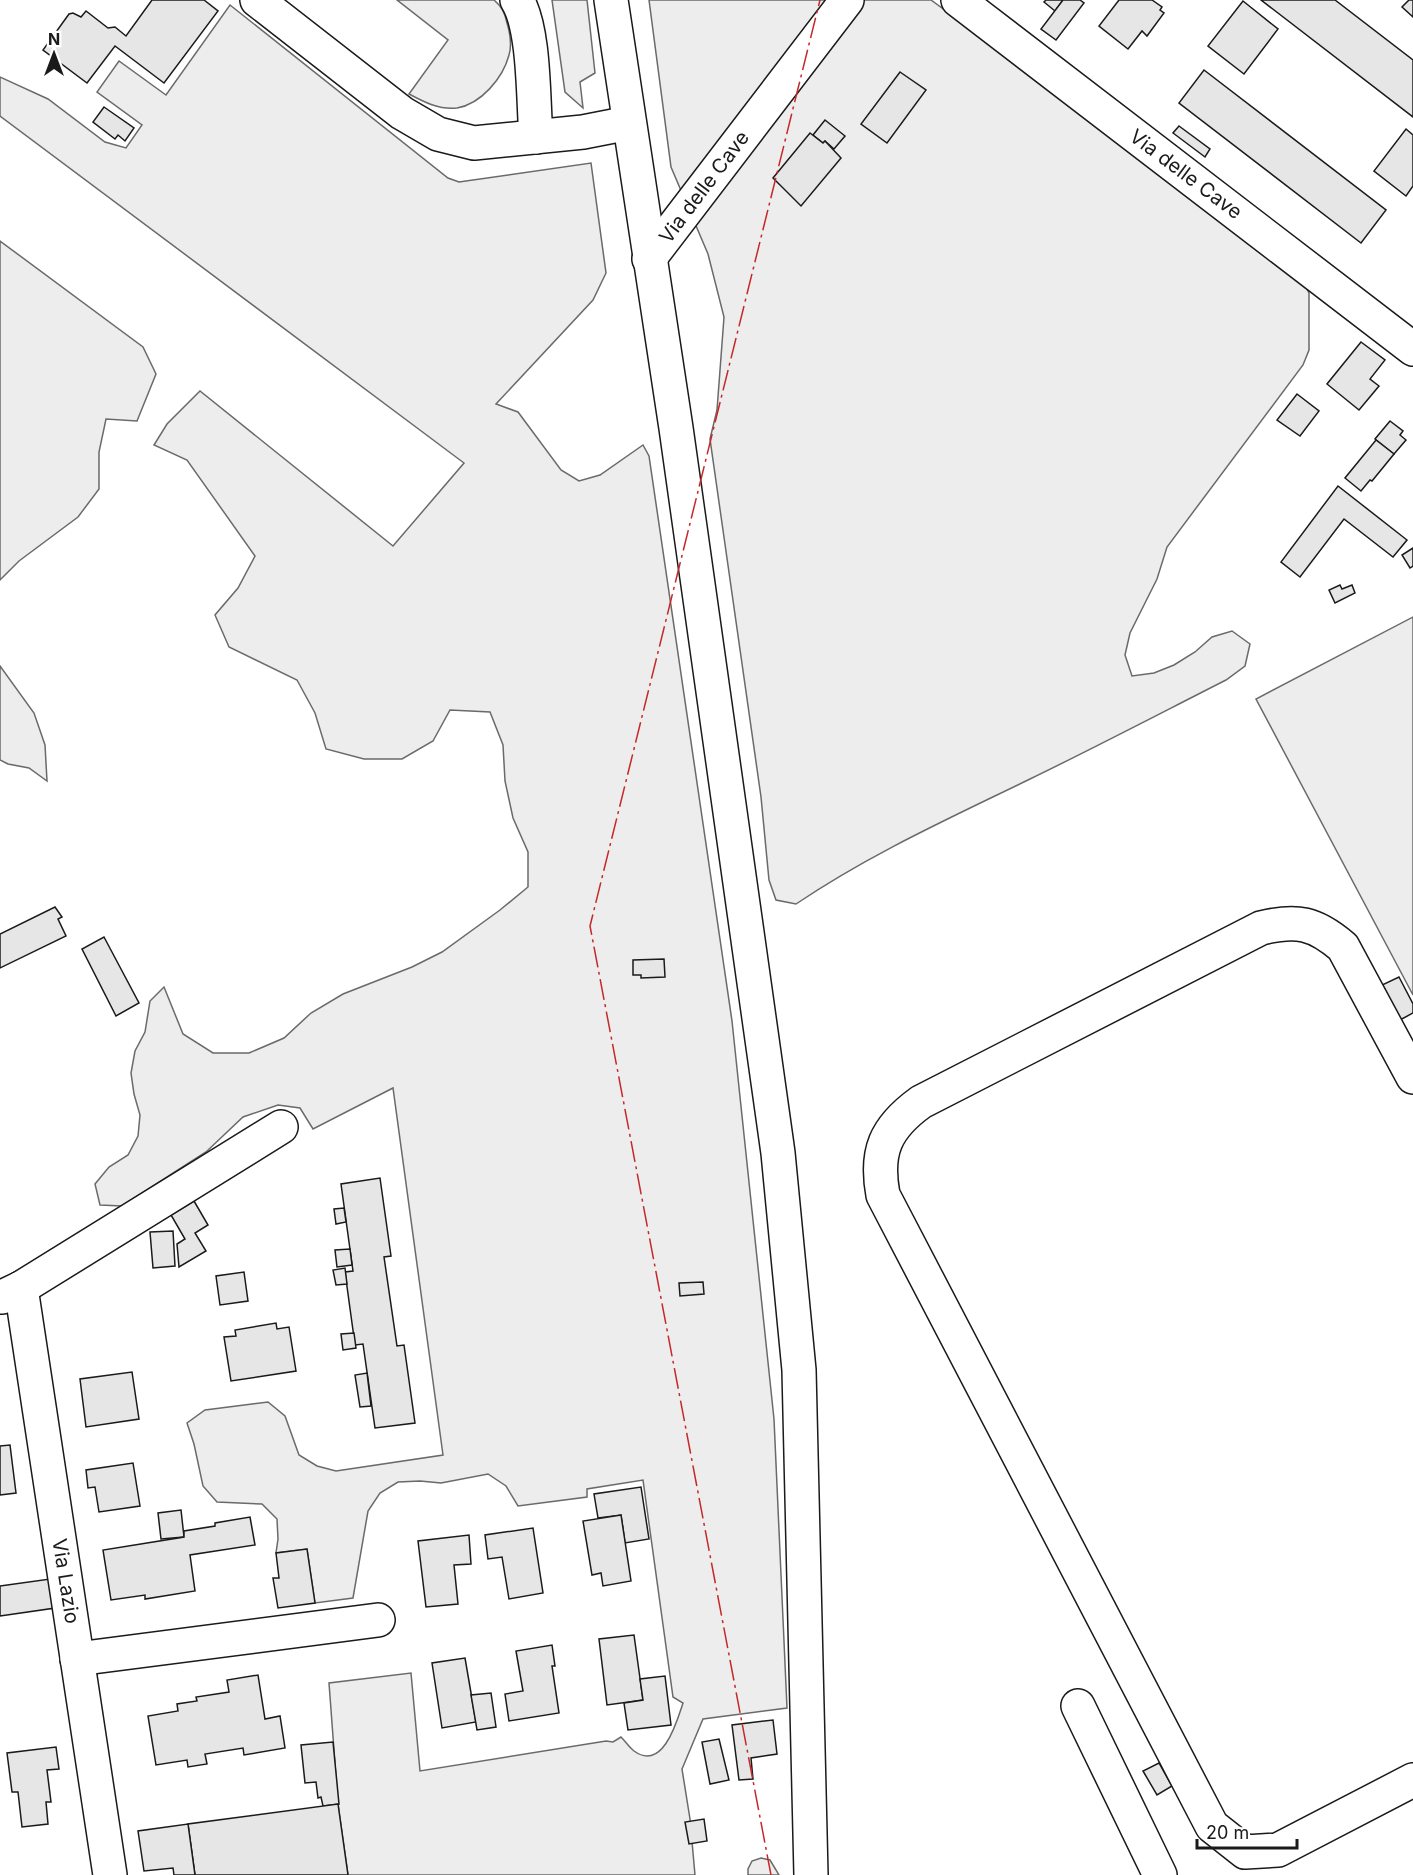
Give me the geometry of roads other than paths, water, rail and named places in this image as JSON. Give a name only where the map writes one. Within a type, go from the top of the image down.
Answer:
[{"type":"main road","points":[[257,0],[402,113],[438,134],[474,143],[536,137],[629,123]]},
{"type":"main road","points":[[517,0],[522,8],[528,32],[536,137]]},
{"type":"main road","points":[[611,0],[676,428],[779,1164],[799,1370],[811,1875]]},
{"type":"main road","name":"Via delle Cave","points":[[649,259],[847,0]]},
{"type":"main road","name":"Via delle Cave","points":[[958,0],[1413,349]]},
{"type":"main road","points":[[1413,1077],[1343,946],[1326,932],[1316,928],[1305,924],[1283,923],[1262,928],[921,1102],[903,1115],[890,1131],[881,1152],[879,1174],[883,1195],[1212,1826],[1243,1864],[1278,1850],[1413,1780]]},
{"type":"main road","points":[[10,1293],[281,1127]]},
{"type":"main road","name":"Via Lazio","points":[[10,1293],[77,1659],[110,1875]]},
{"type":"main road","points":[[77,1659],[378,1620]]},
{"type":"main road","points":[[1078,1706],[1160,1875]]}]
